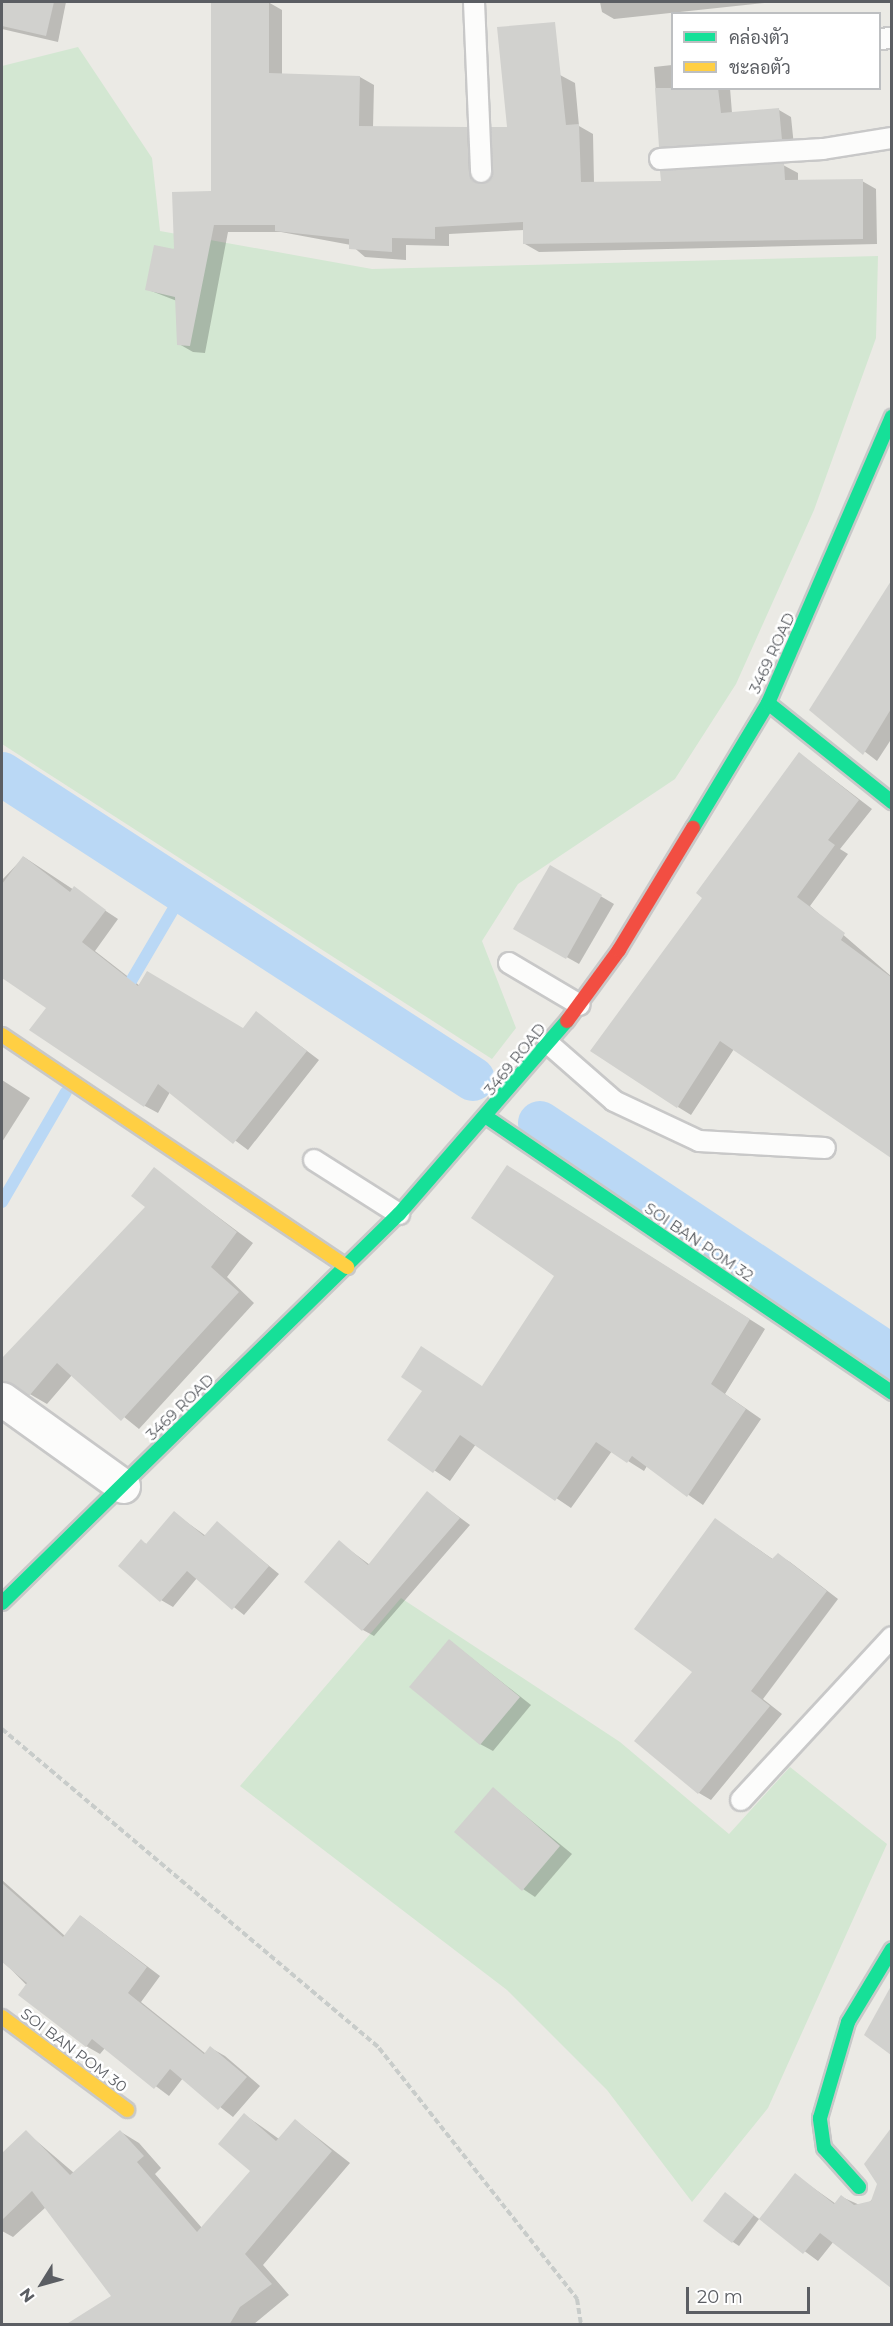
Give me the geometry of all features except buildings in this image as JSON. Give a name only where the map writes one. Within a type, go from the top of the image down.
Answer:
[{"type":"street","name":"3469 ROAD","points":[[2,1603],[399,1214],[488,1118],[579,1005],[619,950],[768,703],[891,417]]},
{"type":"street","points":[[768,703],[891,802]]},
{"type":"street","points":[[2,1035],[347,1267]]},
{"type":"street","name":"SOI BAN POM 32","points":[[488,1118],[891,1393]]},
{"type":"street","points":[[2,1399],[123,1486]]},
{"type":"street","points":[[860,2187],[824,2148],[820,2118],[848,2022],[891,1949]]},
{"type":"street","name":"SOI BAN POM 30","points":[[2,2017],[127,2110]]},
{"type":"lane","points":[[474,2],[481,172]]},
{"type":"lane","points":[[660,159],[823,149],[891,138]]},
{"type":"lane","points":[[509,963],[579,1005]]},
{"type":"lane","points":[[549,1044],[614,1101],[699,1141],[825,1148]]},
{"type":"lane","points":[[314,1160],[399,1214]]},
{"type":"lane","points":[[741,1800],[891,1637]]},
{"type":"path","points":[[2,1729],[379,2048],[577,2299],[581,2325]]},
{"type":"green space","points":[[78,47],[152,158],[160,231],[372,269],[878,256],[876,338],[814,510],[736,684],[675,779],[518,884],[482,941],[516,1028],[492,1059],[2,744],[2,66]]},
{"type":"green space","points":[[401,1598],[620,1742],[729,1834],[790,1767],[887,1844],[768,2108],[692,2202],[607,2090],[507,1990],[240,1786]]},
{"type":"waterway","points":[[2,774],[473,1079]]},
{"type":"waterway","points":[[124,993],[183,893]]},
{"type":"waterway","points":[[2,1202],[66,1092]]},
{"type":"waterway","points":[[540,1123],[892,1357]]},
{"type":"traffic: fast","points":[[693,828],[768,703],[892,417]]},
{"type":"traffic: fast","points":[[768,703],[892,802]]},
{"type":"traffic: fast","points":[[2,1603],[399,1214],[567,1021]]},
{"type":"traffic: fast","points":[[488,1118],[892,1393]]},
{"type":"traffic: fast","points":[[859,2187],[824,2148],[820,2118],[848,2022],[892,1949]]},
{"type":"traffic: slow","points":[[2,1035],[347,1267]]},
{"type":"traffic: slow","points":[[2,2017],[127,2110]]},
{"type":"traffic: jam","points":[[567,1021],[619,950],[693,828]]}]
